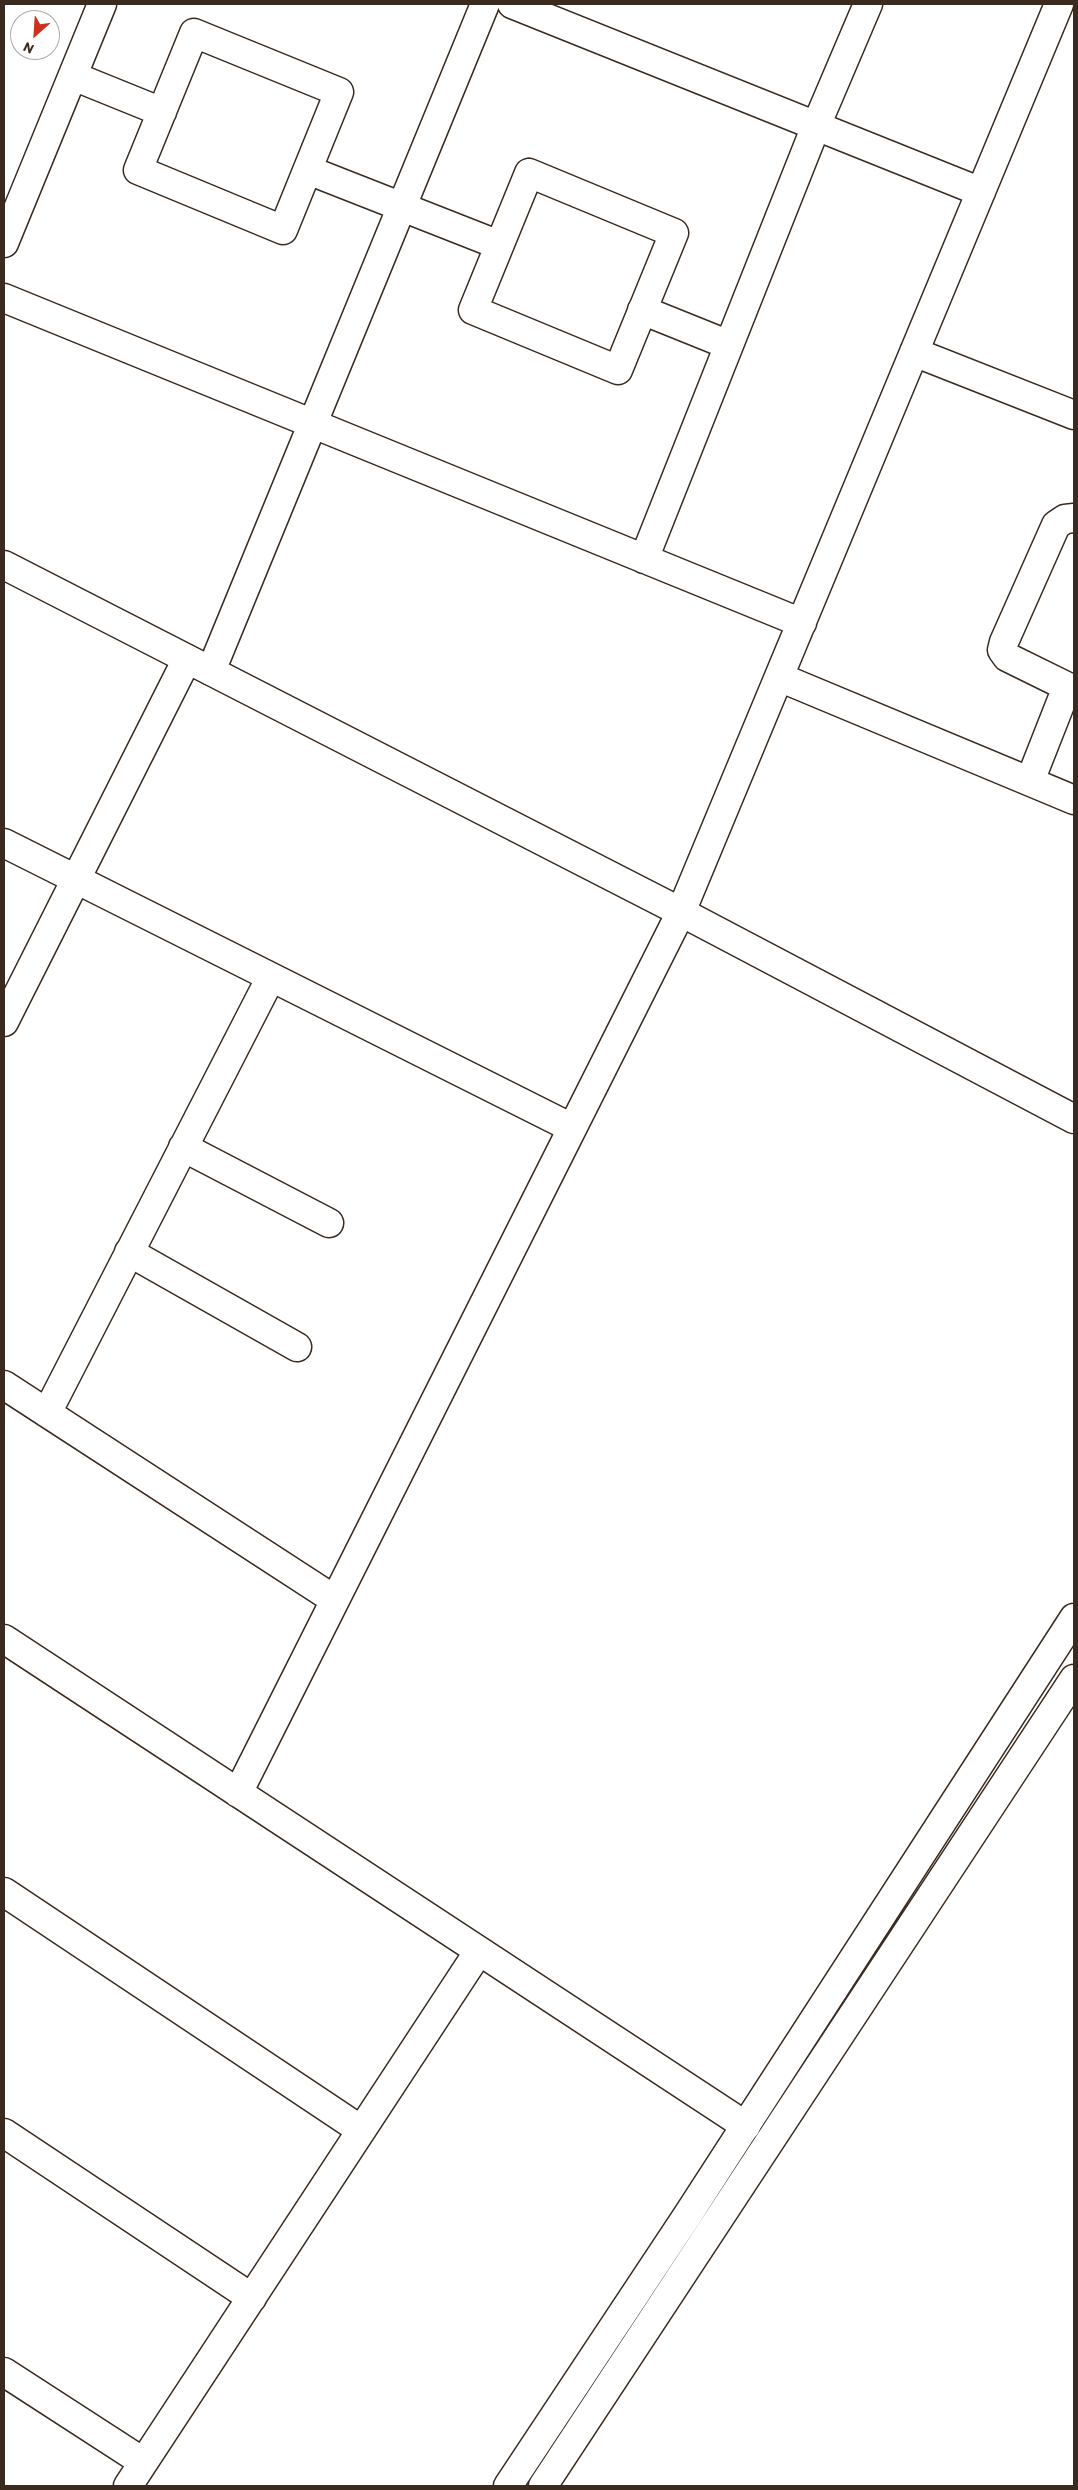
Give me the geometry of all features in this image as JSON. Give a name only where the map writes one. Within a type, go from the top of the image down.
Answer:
[{"type":"street","points":[[4,243],[102,4]]},
{"type":"street","points":[[4,1022],[76,880],[199,665],[312,425],[485,4]]},
{"type":"street","points":[[512,4],[981,192]]},
{"type":"street","points":[[644,559],[816,126],[868,4]]},
{"type":"street","points":[[238,1793],[681,912],[981,192],[1063,13]]},
{"type":"street","points":[[194,33],[339,92],[308,170],[284,230],[138,170],[194,33]]},
{"type":"street","points":[[73,76],[162,112]]},
{"type":"street","points":[[308,170],[499,245]]},
{"type":"street","points":[[529,173],[674,233],[618,370],[472,310],[499,245],[529,173]]},
{"type":"street","points":[[4,298],[802,623]]},
{"type":"street","points":[[642,310],[729,345]]},
{"type":"street","points":[[914,352],[1074,415]]},
{"type":"street","points":[[1030,781],[1071,688],[1007,658],[1002,650],[1056,524],[1065,519],[1074,518]]},
{"type":"street","points":[[4,565],[681,912],[1074,1119]]},
{"type":"street","points":[[779,677],[1074,800]]},
{"type":"street","points":[[4,843],[572,1128]]},
{"type":"street","points":[[47,1413],[271,977]]},
{"type":"street","points":[[183,1147],[329,1223]]},
{"type":"street","points":[[129,1252],[297,1347]]},
{"type":"street","points":[[4,1385],[335,1600]]},
{"type":"street","points":[[508,2486],[746,2126],[1074,1618]]},
{"type":"street","points":[[4,1639],[746,2126]]},
{"type":"street","points":[[543,2486],[1074,1679]]},
{"type":"street","points":[[4,1892],[362,2130]]},
{"type":"street","points":[[128,2486],[479,1951]]},
{"type":"street","points":[[4,2133],[252,2298]]},
{"type":"street","points":[[4,2372],[144,2462]]}]
